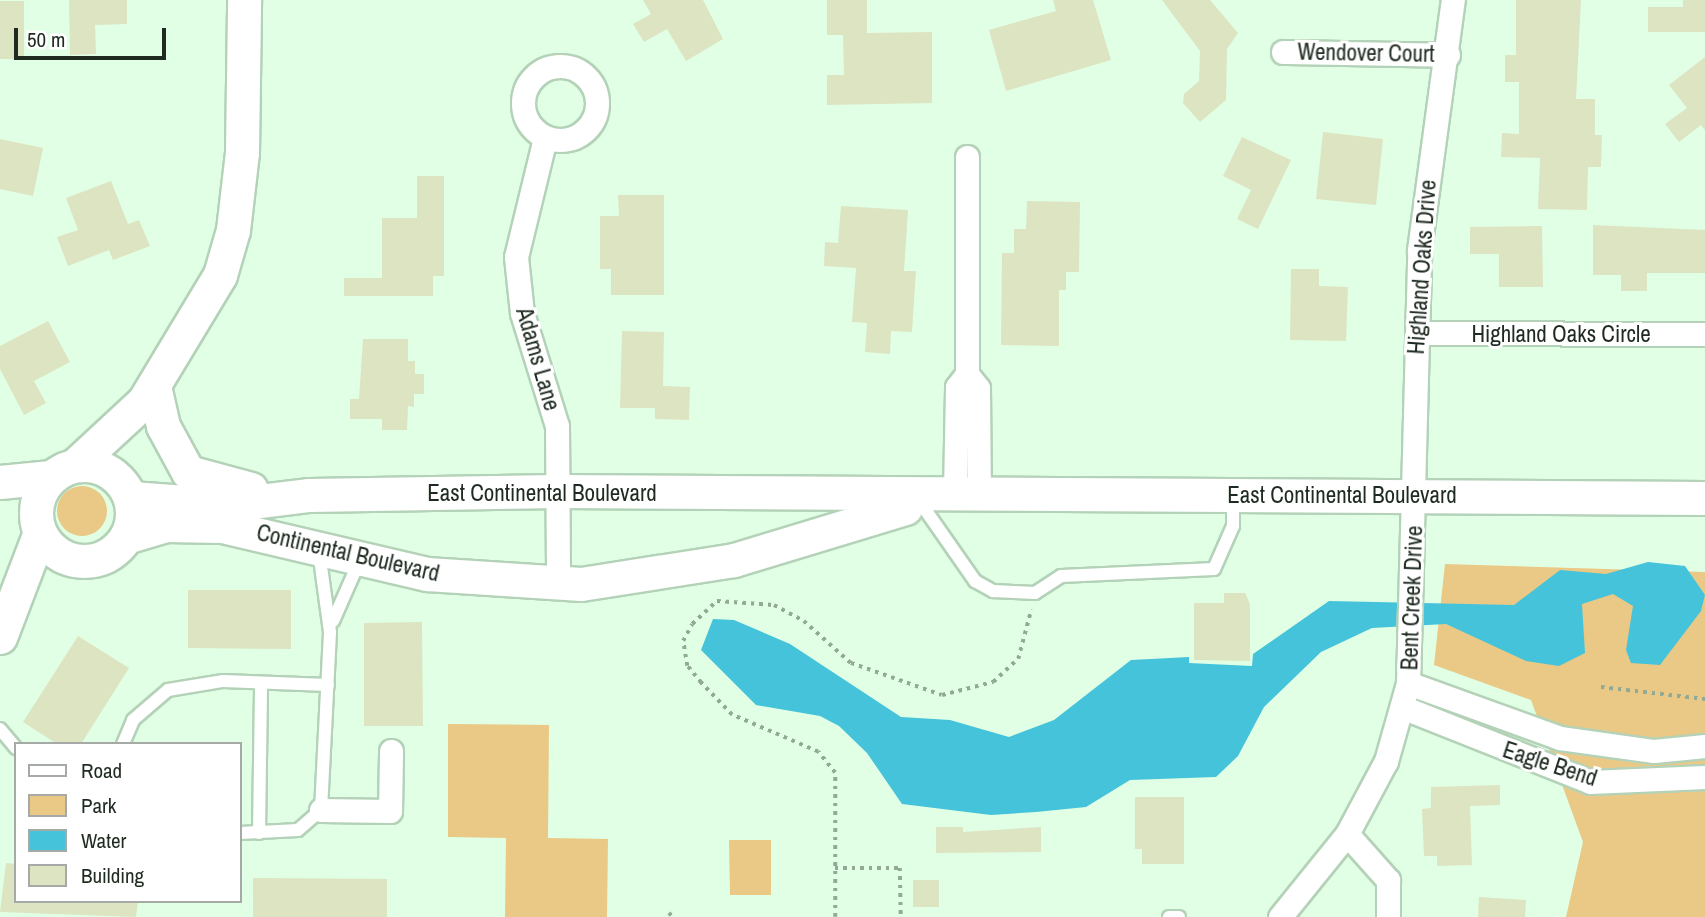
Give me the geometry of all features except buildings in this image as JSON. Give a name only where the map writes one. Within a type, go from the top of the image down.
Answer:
[{"type":"main road","points":[[7,626],[30,607],[62,567],[108,555],[126,537],[127,492],[124,461],[149,394],[204,311],[233,230],[242,152],[244,0]]},
{"type":"main road","points":[[7,626],[13,598],[34,560],[39,529],[38,500],[63,471],[149,394]]},
{"type":"main road","points":[[149,394],[188,472],[228,487],[309,495]]},
{"type":"main road","points":[[0,482],[63,471],[103,468],[127,492]]},
{"type":"main road","name":"East Continental Boulevard","points":[[127,492],[227,505],[309,495],[557,491],[1705,498]]},
{"type":"main road","name":"Continental Boulevard","points":[[126,537],[166,525],[222,526],[360,561],[479,581],[558,585],[734,560],[849,521],[967,493]]},
{"type":"main road","points":[[0,503],[39,529],[57,553],[84,561]]},
{"type":"street","name":"Highland Oaks Drive","points":[[1413,495],[1417,333],[1425,196],[1448,55],[1453,0]]},
{"type":"street","name":"Wendover Court","points":[[1283,52],[1448,55]]},
{"type":"street","name":"Adams Lane","points":[[545,138],[516,257],[522,313],[557,426],[558,585]]},
{"type":"street","points":[[967,157],[967,374],[978,388],[967,493]]},
{"type":"street","name":"Highland Oaks Circle","points":[[1417,333],[1705,334]]},
{"type":"street","name":"Bent Creek Drive","points":[[1280,917],[1347,834],[1386,761],[1408,683],[1413,642],[1413,495]]},
{"type":"street","name":"Eagle Bend","points":[[1408,683],[1560,738],[1654,751],[1705,746]]},
{"type":"street","name":"Eagle Bend","points":[[1402,707],[1590,782],[1705,777]]},
{"type":"street","points":[[321,810],[390,811],[391,751]]},
{"type":"street","points":[[1347,834],[1388,880],[1388,917]]},
{"type":"lane","points":[[922,505],[975,581],[993,592],[1035,593],[1061,576],[1214,569],[1233,526],[1233,495]]},
{"type":"lane","points":[[242,833],[298,830],[321,810],[330,632],[319,551]]},
{"type":"lane","points":[[330,632],[346,581],[360,561]]},
{"type":"lane","points":[[124,742],[133,720],[168,690],[261,683],[328,685]]},
{"type":"lane","points":[[259,833],[261,683]]},
{"type":"lane","points":[[0,729],[14,746]]},
{"type":"lane","points":[[1169,917],[1180,917]]},
{"type":"path","points":[[835,917],[835,773],[818,752],[732,715],[701,683],[687,666],[683,641],[692,624],[717,601],[774,605],[804,621],[851,663],[943,695],[993,682],[1018,659],[1035,593]]},
{"type":"path","points":[[1601,687],[1705,699]]},
{"type":"path","points":[[835,868],[900,868],[901,917]]},
{"type":"path","points":[[669,913],[673,917]]},
{"type":"green space","points":[[82,486],[99,494],[107,511],[99,528],[82,536],[65,528],[57,511],[65,494]]},
{"type":"green space","points":[[1445,564],[1705,572],[1705,917],[1566,917],[1583,842],[1531,700],[1434,665]]},
{"type":"green space","points":[[448,724],[549,725],[548,838],[608,839],[607,917],[505,917],[506,838],[448,837]]},
{"type":"green space","points":[[729,840],[771,840],[771,895],[730,895]]},
{"type":"water","points":[[1648,562],[1685,566],[1705,595],[1701,611],[1660,665],[1631,663],[1626,650],[1633,606],[1613,594],[1582,604],[1585,653],[1559,666],[1526,661],[1446,624],[1372,628],[1321,652],[1264,707],[1238,756],[1216,777],[1130,780],[1086,807],[1036,812],[991,815],[902,804],[867,753],[839,726],[820,716],[756,705],[701,650],[713,619],[734,620],[790,644],[901,717],[950,720],[1009,737],[1054,720],[1131,660],[1189,657],[1189,663],[1252,666],[1253,654],[1329,601],[1514,605],[1560,570],[1606,574]]}]
